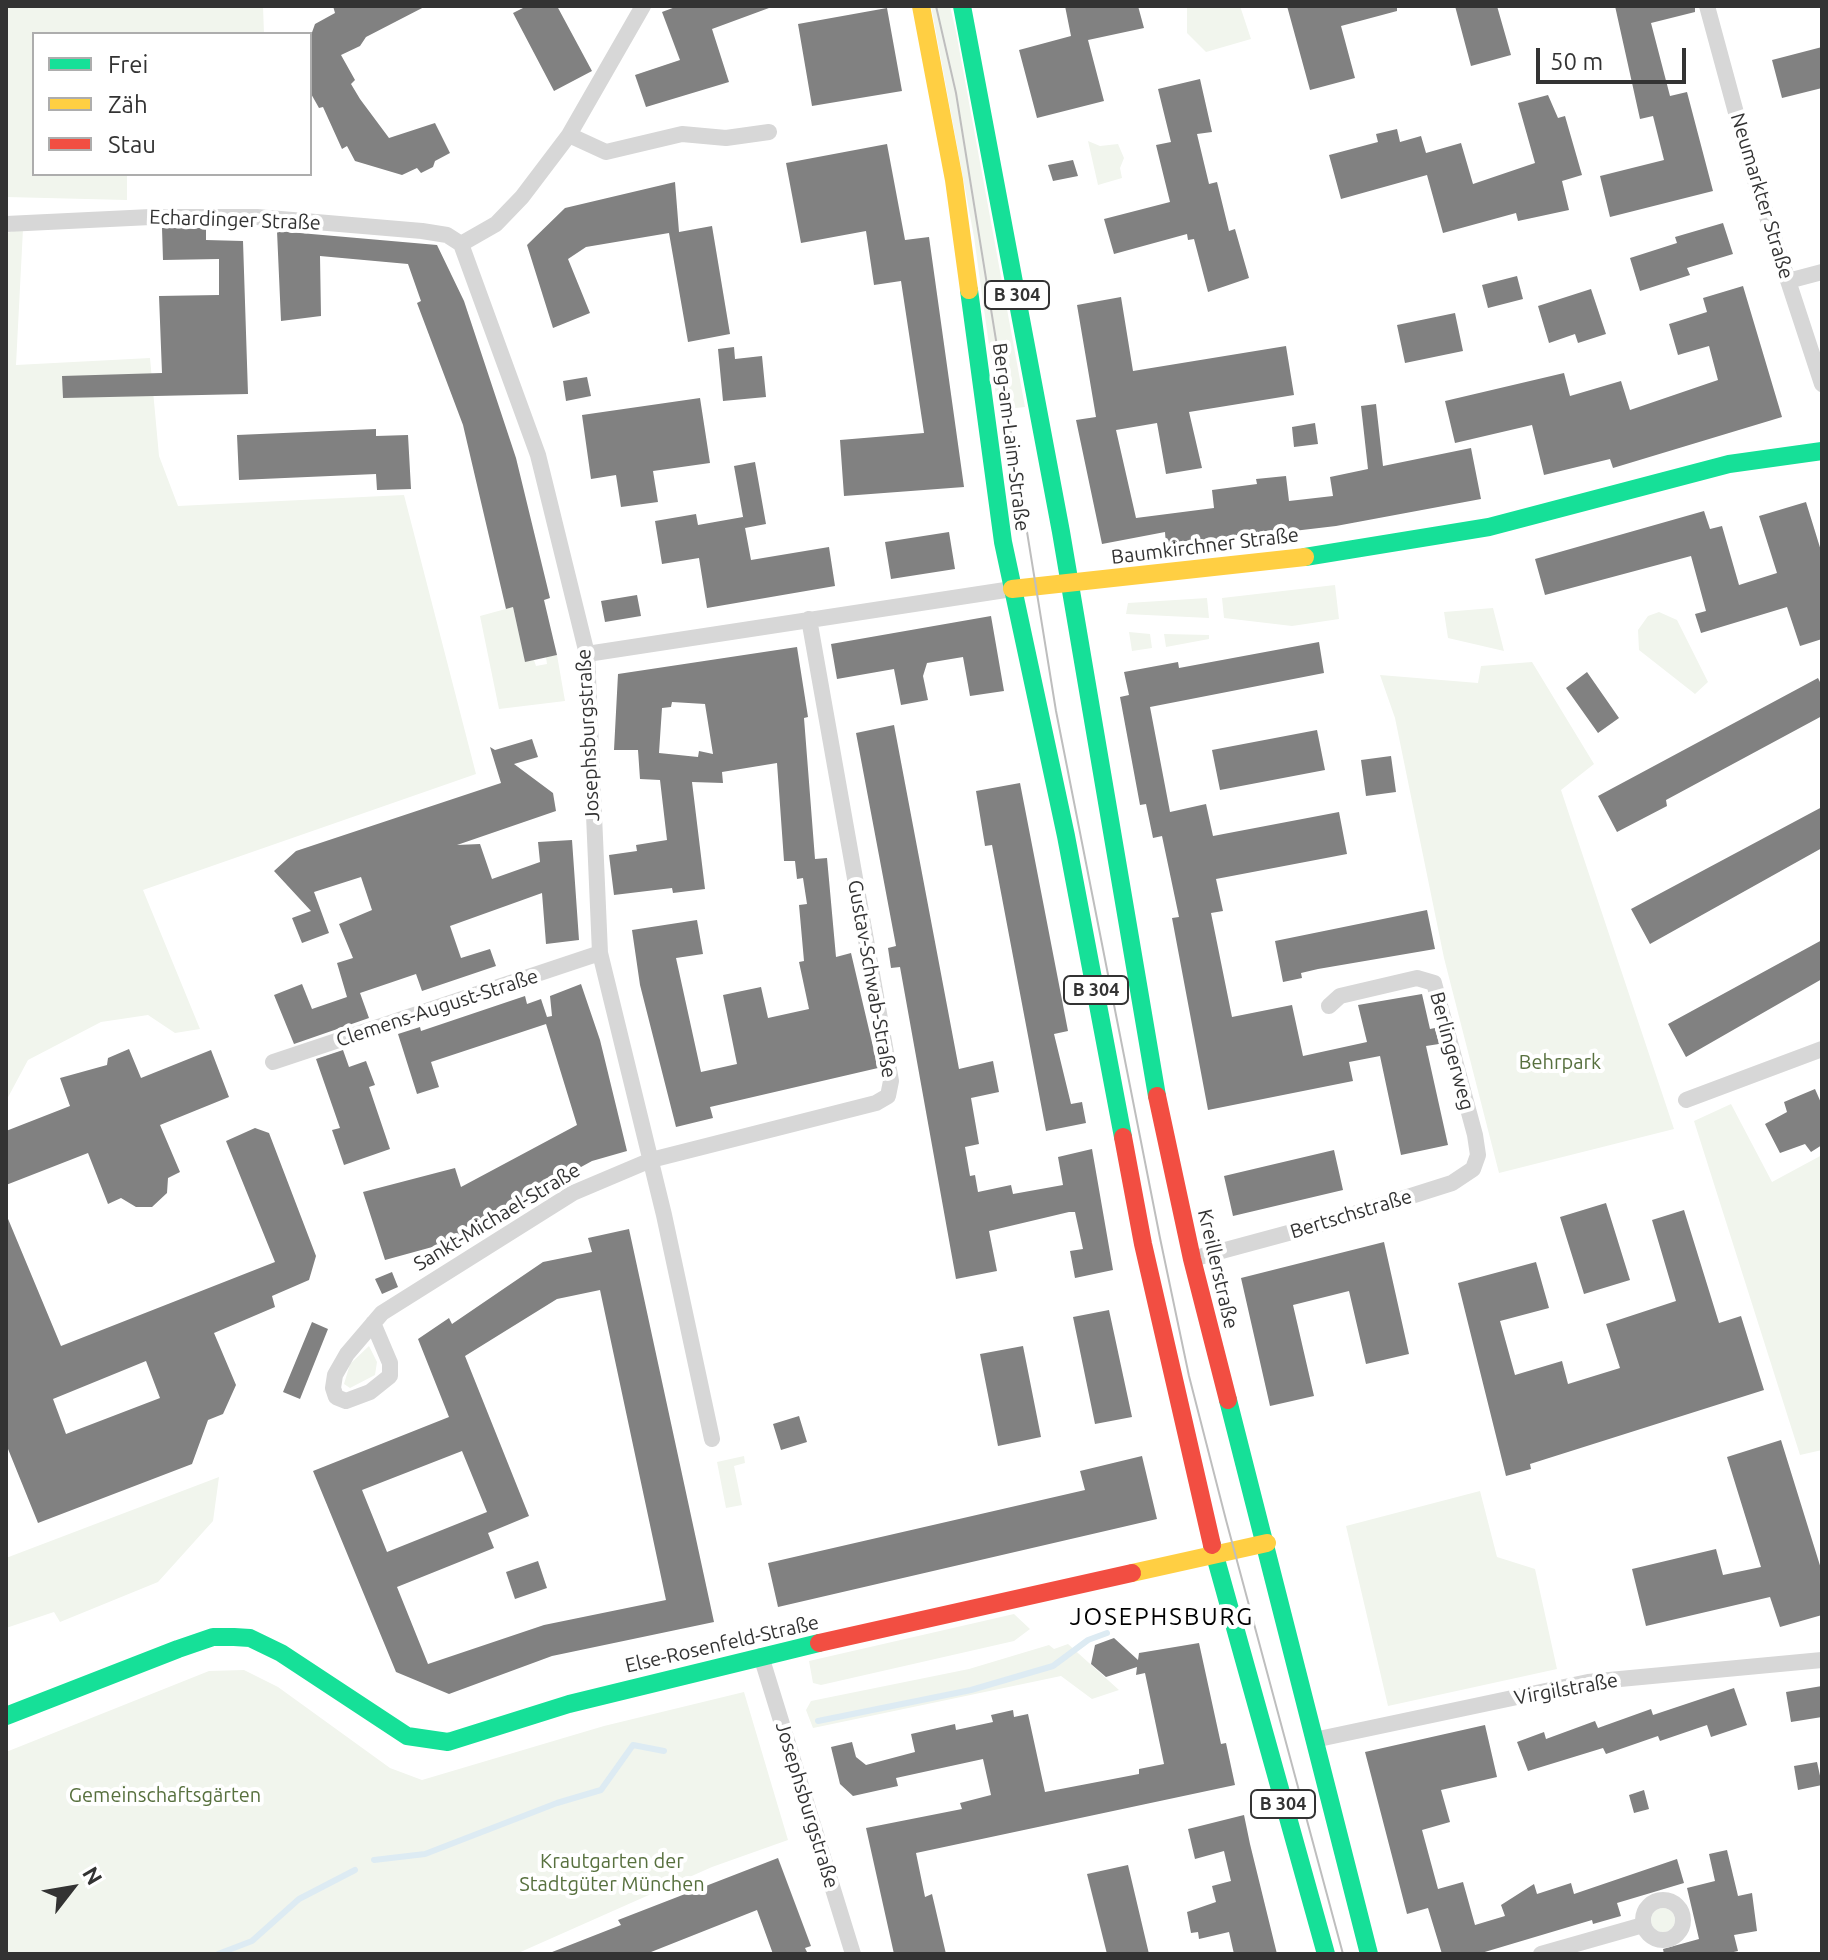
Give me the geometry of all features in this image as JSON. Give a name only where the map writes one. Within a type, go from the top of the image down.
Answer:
[{"type":"main road","name":"Berg-am-Laim-Straße","points":[[921,6],[954,180],[1012,589]]},
{"type":"main road","name":"Berg-am-Laim-Straße","points":[[962,6],[1070,584]]},
{"type":"main road","name":"Baumkirchner Straße","points":[[1012,589],[1338,553],[1489,527],[1729,464],[1822,451]]},
{"type":"main road","name":"Kreillerstraße","points":[[1070,584],[1152,1071],[1192,1259],[1267,1543],[1369,1954]]},
{"type":"main road","name":"B 304","points":[[1012,589],[1072,866],[1143,1244],[1214,1556],[1326,1954]]},
{"type":"main road","name":"Else-Rosenfeld-Straße","points":[[6,1716],[213,1637],[250,1638],[264,1643],[386,1725],[407,1736],[448,1742],[569,1704],[761,1656],[1267,1543]]},
{"type":"street","points":[[461,244],[505,215],[569,135],[643,6]]},
{"type":"street","name":"Neumarkter Straße","points":[[1707,6],[1751,168],[1822,384]]},
{"type":"street","points":[[569,135],[606,152],[682,134],[726,138],[769,132]]},
{"type":"street","name":"Echardinger Straße","points":[[6,224],[151,217],[257,217],[422,231],[447,235],[461,244]]},
{"type":"street","name":"Josephsburgstraße","points":[[461,244],[538,455],[587,654],[600,953],[651,1160],[712,1439]]},
{"type":"street","points":[[1788,281],[1822,272]]},
{"type":"street","name":"Baumkirchner Straße","points":[[587,654],[1012,589]]},
{"type":"street","name":"Gustav-Schwab-Straße","points":[[651,1160],[876,1103],[888,1096],[891,1081],[809,619]]},
{"type":"street","name":"Clemens-August-Straße","points":[[273,1062],[600,953]]},
{"type":"street","name":"Berlingerweg","points":[[1329,1006],[1340,996],[1402,982],[1428,978],[1434,983],[1475,1135]]},
{"type":"street","points":[[1686,1100],[1822,1049]]},
{"type":"street","name":"Bertschstraße","points":[[1192,1259],[1329,1222],[1452,1183],[1473,1169],[1478,1155],[1475,1135]]},
{"type":"street","name":"Sankt-Michael-Straße","points":[[373,1323],[390,1363],[390,1376],[370,1392],[346,1401],[336,1397],[333,1388],[335,1375],[347,1354],[373,1323],[382,1313],[573,1193],[651,1160]]},
{"type":"street","name":"Josephsburgstraße","points":[[761,1656],[853,1954]]},
{"type":"street","name":"Virgilstraße","points":[[1314,1740],[1588,1682],[1822,1660]]},
{"type":"street","points":[[1541,1954],[1643,1925]]},
{"type":"green space","points":[[6,6],[263,6],[264,32],[32,32],[32,176],[127,176],[127,200],[6,197]]},
{"type":"green space","points":[[931,6],[950,6],[1025,407],[998,410],[974,237]]},
{"type":"green space","points":[[1187,6],[1240,6],[1251,39],[1206,52],[1187,33]]},
{"type":"green space","points":[[1088,141],[1100,146],[1118,144],[1124,158],[1120,168],[1122,178],[1098,185]]},
{"type":"green space","points":[[23,229],[16,365],[150,358],[159,456],[178,506],[404,495],[476,774],[143,890],[200,1029],[175,1033],[148,1015],[101,1022],[28,1060],[6,1101],[6,233]]},
{"type":"green space","points":[[1335,585],[1339,619],[1292,626],[1224,618],[1222,598]]},
{"type":"green space","points":[[1207,598],[1209,618],[1126,614],[1128,603]]},
{"type":"green space","points":[[513,607],[525,661],[534,660],[536,666],[547,664],[546,657],[557,655],[565,701],[499,709],[480,616]]},
{"type":"green space","points":[[1493,608],[1504,651],[1448,638],[1444,612]]},
{"type":"green space","points":[[1659,612],[1677,620],[1708,682],[1695,694],[1639,650],[1638,630],[1648,616]]},
{"type":"green space","points":[[1129,632],[1150,634],[1152,648],[1132,651]]},
{"type":"green space","points":[[1164,634],[1209,635],[1209,639],[1166,647]]},
{"type":"green space","name":"Behrpark","points":[[1532,662],[1594,764],[1561,790],[1674,1129],[1499,1173],[1444,958],[1395,718],[1380,675],[1478,683],[1481,666]]},
{"type":"green space","points":[[1731,1104],[1772,1182],[1822,1155],[1822,1450],[1800,1455],[1694,1121]]},
{"type":"green space","points":[[369,1346],[377,1362],[375,1375],[350,1388],[344,1384],[350,1364]]},
{"type":"green space","points":[[744,1456],[745,1463],[734,1466],[742,1505],[726,1508],[717,1462]]},
{"type":"green space","points":[[219,1477],[213,1521],[158,1582],[60,1622],[54,1612],[6,1628],[6,1558]]},
{"type":"green space","points":[[1480,1491],[1497,1557],[1535,1569],[1557,1669],[1388,1706],[1346,1526]]},
{"type":"green space","points":[[1014,1614],[1030,1629],[1014,1641],[821,1685],[813,1683],[809,1661]]},
{"type":"green space","points":[[1068,1644],[1119,1690],[1092,1699],[1061,1676],[813,1728],[806,1710],[811,1701],[969,1669],[1049,1645],[1054,1649]]},
{"type":"green space","points":[[244,1670],[278,1687],[390,1768],[422,1780],[604,1726],[744,1692],[788,1840],[712,1867],[516,1954],[6,1954],[6,1752],[209,1671]]},
{"type":"green space","points":[[1658,1908],[1668,1908],[1675,1915],[1675,1925],[1668,1932],[1658,1932],[1651,1925],[1651,1915]]},
{"type":"building","points":[[333,6],[426,6],[366,37],[360,46],[341,55],[355,80],[351,84],[389,138],[435,123],[450,153],[435,161],[433,167],[421,173],[417,168],[402,175],[355,161],[347,146],[342,149],[323,107],[319,108],[312,96],[312,32],[315,24],[335,13]]},
{"type":"building","points":[[527,6],[557,6],[592,71],[554,91],[513,13]]},
{"type":"building","points":[[678,6],[769,8],[712,29],[729,82],[646,107],[635,75],[680,60],[662,12]]},
{"type":"building","points":[[1065,6],[1138,6],[1144,28],[1088,40],[1104,101],[1037,118],[1019,50],[1071,36]]},
{"type":"building","points":[[1287,6],[1397,6],[1397,11],[1341,26],[1355,78],[1310,90]]},
{"type":"building","points":[[1455,6],[1497,6],[1511,55],[1471,66]]},
{"type":"building","points":[[1615,6],[1695,6],[1695,12],[1651,23],[1670,96],[1687,92],[1713,191],[1610,217],[1600,176],[1664,160],[1653,116],[1640,119]]},
{"type":"building","points":[[887,8],[902,91],[812,106],[798,24]]},
{"type":"building","points":[[1822,47],[1822,88],[1782,98],[1772,60]]},
{"type":"building","points":[[1200,79],[1212,132],[1197,134],[1209,184],[1217,182],[1229,231],[1235,229],[1249,278],[1208,292],[1194,239],[1188,240],[1187,234],[1114,254],[1104,219],[1170,202],[1156,145],[1171,142],[1158,89]]},
{"type":"building","points":[[1548,95],[1558,118],[1565,116],[1582,175],[1562,181],[1569,210],[1518,221],[1516,213],[1443,233],[1427,175],[1341,199],[1329,155],[1378,142],[1376,134],[1397,129],[1400,142],[1421,136],[1426,153],[1461,143],[1473,184],[1535,163],[1518,103]]},
{"type":"building","points":[[887,144],[905,240],[929,237],[964,487],[844,496],[840,440],[924,433],[901,281],[874,285],[866,231],[801,243],[786,163]]},
{"type":"building","points":[[1073,160],[1078,176],[1053,181],[1048,165]]},
{"type":"building","points":[[675,182],[679,232],[712,226],[730,334],[688,342],[669,233],[586,247],[568,259],[590,313],[553,328],[527,245],[565,208]]},
{"type":"building","points":[[1723,223],[1733,254],[1687,268],[1690,275],[1640,291],[1630,258],[1677,243],[1675,237]]},
{"type":"building","points":[[162,228],[206,228],[206,240],[243,241],[248,394],[63,398],[62,376],[162,373],[159,296],[219,295],[219,259],[163,260]]},
{"type":"building","points":[[277,231],[437,245],[464,301],[516,458],[550,598],[544,600],[557,655],[525,662],[513,607],[506,609],[463,425],[417,303],[421,301],[408,264],[320,256],[321,316],[281,321]]},
{"type":"building","points":[[1517,276],[1523,299],[1488,308],[1482,285]]},
{"type":"building","points":[[1743,286],[1782,417],[1613,468],[1610,459],[1544,475],[1532,425],[1455,443],[1445,401],[1564,373],[1570,396],[1621,381],[1630,410],[1718,380],[1709,346],[1678,355],[1669,324],[1707,312],[1703,298]]},
{"type":"building","points":[[1591,289],[1606,334],[1578,343],[1575,334],[1549,343],[1538,306]]},
{"type":"building","points":[[1121,297],[1133,371],[1286,346],[1294,395],[1189,412],[1202,468],[1166,474],[1157,423],[1116,430],[1136,518],[1214,508],[1212,490],[1257,484],[1256,479],[1286,476],[1289,501],[1333,496],[1330,477],[1368,469],[1361,406],[1376,404],[1383,466],[1471,448],[1481,499],[1336,526],[1166,546],[1165,532],[1102,544],[1076,420],[1096,417],[1077,305]]},
{"type":"building","points":[[1455,313],[1463,351],[1405,363],[1397,325]]},
{"type":"building","points":[[734,347],[735,359],[762,356],[766,397],[723,401],[718,349]]},
{"type":"building","points":[[587,377],[591,396],[566,401],[563,381]]},
{"type":"building","points":[[700,398],[710,463],[653,471],[658,502],[621,507],[616,475],[591,479],[582,415]]},
{"type":"building","points":[[1315,423],[1318,444],[1294,447],[1292,427]]},
{"type":"building","points":[[376,429],[376,436],[408,435],[411,489],[377,490],[376,474],[239,480],[237,435]]},
{"type":"building","points":[[755,462],[766,524],[745,528],[734,466]]},
{"type":"building","points":[[1806,502],[1822,554],[1822,639],[1800,646],[1787,607],[1701,633],[1695,614],[1706,611],[1691,556],[1545,595],[1535,559],[1704,511],[1710,529],[1722,526],[1739,585],[1777,573],[1759,516]]},
{"type":"building","points":[[696,514],[698,525],[743,517],[751,560],[829,547],[835,586],[707,608],[699,558],[662,564],[655,521]]},
{"type":"building","points":[[949,532],[955,569],[891,579],[885,542]]},
{"type":"building","points":[[637,595],[641,616],[605,622],[601,601]]},
{"type":"building","points":[[991,616],[1004,691],[970,696],[963,657],[927,663],[923,676],[928,700],[901,705],[894,669],[837,679],[831,644]]},
{"type":"building","points":[[1319,642],[1324,673],[1150,707],[1170,812],[1206,804],[1213,836],[1339,812],[1347,854],[1216,879],[1223,911],[1211,913],[1232,1017],[1292,1005],[1303,1056],[1367,1042],[1358,1005],[1422,994],[1430,1029],[1435,1028],[1439,1044],[1426,1046],[1448,1145],[1401,1155],[1380,1056],[1349,1062],[1353,1081],[1208,1110],[1172,918],[1179,917],[1162,836],[1153,838],[1146,804],[1140,805],[1120,697],[1129,695],[1124,672],[1178,662],[1179,668]]},
{"type":"building","points":[[797,647],[808,717],[804,718],[815,859],[827,858],[836,957],[851,953],[878,1068],[710,1107],[713,1118],[676,1127],[640,985],[632,930],[697,920],[703,954],[676,958],[701,1072],[737,1064],[723,995],[761,987],[768,1018],[809,1009],[799,962],[804,961],[799,905],[807,904],[803,878],[797,879],[795,861],[784,861],[777,763],[722,772],[723,783],[692,782],[705,889],[673,893],[672,888],[614,895],[609,855],[637,851],[636,845],[667,840],[660,780],[640,779],[638,750],[614,750],[618,674]],"holes":[[[672,702],[705,704],[713,754],[699,751],[698,757],[659,753],[662,708],[671,707]]]},
{"type":"building","points":[[1587,672],[1619,718],[1598,733],[1566,688]]},
{"type":"building","points":[[1818,678],[1822,686],[1822,716],[1666,800],[1667,806],[1617,832],[1598,796]]},
{"type":"building","points":[[894,725],[959,1069],[993,1061],[999,1092],[971,1098],[979,1144],[965,1147],[970,1176],[975,1175],[978,1192],[1011,1185],[1013,1194],[1063,1185],[1058,1157],[1092,1149],[1113,1270],[1075,1278],[1070,1251],[1083,1249],[1075,1212],[1069,1212],[989,1231],[997,1271],[956,1279],[900,967],[891,968],[888,948],[896,946],[856,733]]},
{"type":"building","points":[[1317,730],[1325,770],[1220,790],[1212,750]]},
{"type":"building","points":[[532,739],[538,757],[514,764],[553,793],[556,811],[457,845],[480,844],[492,879],[540,862],[538,842],[572,840],[579,940],[546,944],[542,893],[450,926],[461,958],[490,949],[496,966],[422,991],[416,974],[360,993],[369,1018],[294,1044],[274,995],[302,984],[312,1009],[347,997],[337,963],[353,958],[339,924],[372,910],[361,877],[314,892],[329,933],[302,943],[292,918],[311,911],[274,871],[296,851],[501,783],[490,747],[495,750]]},
{"type":"building","points":[[1391,756],[1396,792],[1366,796],[1361,760]]},
{"type":"building","points":[[1020,783],[1068,1031],[1054,1034],[1071,1104],[1082,1102],[1086,1123],[1046,1131],[992,845],[985,846],[976,791]]},
{"type":"building","points":[[1822,807],[1822,848],[1650,944],[1631,909]]},
{"type":"building","points":[[1427,910],[1435,949],[1318,969],[1301,973],[1302,978],[1283,982],[1275,941]]},
{"type":"building","points":[[1822,940],[1822,979],[1686,1057],[1668,1024]]},
{"type":"building","points":[[581,984],[600,1040],[627,1151],[592,1161],[473,1226],[476,1235],[385,1260],[363,1192],[455,1168],[461,1187],[577,1125],[546,1024],[431,1062],[439,1087],[417,1094],[398,1034],[420,1027],[421,1031],[525,996],[527,1004],[541,999],[547,1017],[552,1016],[550,996]]},
{"type":"building","points":[[129,1049],[141,1078],[211,1050],[229,1097],[160,1125],[180,1172],[168,1178],[167,1193],[152,1207],[136,1207],[121,1198],[108,1204],[88,1153],[6,1185],[6,1131],[70,1106],[60,1078],[107,1065],[108,1058]]},
{"type":"building","points":[[343,1050],[349,1067],[366,1061],[375,1085],[369,1087],[390,1149],[344,1165],[332,1130],[340,1128],[316,1059]]},
{"type":"building","points":[[1815,1089],[1822,1105],[1822,1145],[1811,1152],[1805,1144],[1780,1153],[1765,1124],[1787,1112],[1784,1102]]},
{"type":"building","points":[[255,1128],[269,1133],[316,1256],[309,1280],[272,1296],[275,1307],[214,1333],[236,1385],[223,1414],[208,1420],[192,1464],[38,1523],[6,1444],[6,1214],[61,1346],[275,1262],[226,1141]],"holes":[[[146,1361],[160,1398],[66,1434],[53,1399]]]},
{"type":"building","points":[[1334,1150],[1343,1190],[1233,1216],[1224,1176]]},
{"type":"building","points":[[1606,1203],[1630,1280],[1584,1294],[1560,1217]]},
{"type":"building","points":[[1684,1210],[1719,1323],[1741,1316],[1764,1390],[1530,1464],[1531,1469],[1506,1476],[1458,1283],[1536,1262],[1549,1308],[1500,1321],[1515,1375],[1562,1361],[1568,1384],[1620,1368],[1606,1324],[1676,1301],[1652,1220]]},
{"type":"building","points":[[629,1229],[714,1622],[552,1656],[449,1694],[396,1672],[313,1471],[449,1417],[418,1339],[449,1318],[452,1324],[543,1262],[592,1252],[588,1238]],"holes":[[[600,1290],[666,1600],[544,1625],[428,1664],[397,1587],[494,1548],[488,1533],[529,1516],[465,1356],[557,1299]],[[462,1451],[487,1512],[387,1552],[362,1490]]]},
{"type":"building","points":[[1384,1242],[1409,1354],[1366,1364],[1349,1291],[1293,1305],[1314,1396],[1270,1406],[1241,1278]]},
{"type":"building","points":[[392,1272],[398,1287],[382,1294],[375,1279]]},
{"type":"building","points":[[1109,1310],[1132,1417],[1095,1424],[1073,1317]]},
{"type":"building","points":[[312,1322],[328,1329],[300,1399],[283,1392]]},
{"type":"building","points":[[1023,1346],[1041,1437],[998,1446],[980,1354]]},
{"type":"building","points":[[799,1416],[807,1442],[781,1450],[773,1424]]},
{"type":"building","points":[[1781,1440],[1822,1572],[1822,1615],[1780,1627],[1770,1597],[1646,1626],[1632,1569],[1716,1549],[1723,1575],[1761,1567],[1727,1457]]},
{"type":"building","points":[[1142,1456],[1157,1519],[778,1607],[768,1563],[1085,1490],[1080,1471]]},
{"type":"building","points":[[538,1561],[547,1588],[515,1599],[506,1572]]},
{"type":"building","points":[[1114,1638],[1138,1660],[1139,1653],[1199,1643],[1221,1744],[1226,1743],[1235,1785],[916,1853],[925,1897],[932,1894],[946,1954],[894,1954],[866,1828],[962,1809],[960,1803],[991,1795],[983,1759],[896,1778],[898,1786],[853,1796],[840,1784],[831,1747],[852,1742],[856,1757],[866,1765],[915,1752],[911,1734],[955,1724],[956,1730],[993,1722],[991,1715],[1013,1710],[1014,1717],[1028,1714],[1045,1792],[1139,1774],[1139,1769],[1164,1764],[1145,1673],[1136,1675],[1137,1667],[1106,1677],[1091,1664],[1095,1645]]},
{"type":"building","points":[[1822,1686],[1822,1717],[1791,1722],[1786,1692]]},
{"type":"building","points":[[1734,1688],[1747,1725],[1711,1737],[1707,1725],[1660,1741],[1658,1736],[1606,1754],[1603,1748],[1528,1771],[1517,1742],[1544,1732],[1546,1739],[1595,1721],[1598,1728],[1651,1709],[1653,1715]]},
{"type":"building","points":[[1485,1725],[1497,1777],[1441,1790],[1450,1822],[1422,1830],[1438,1889],[1463,1882],[1475,1925],[1505,1916],[1501,1905],[1534,1884],[1537,1894],[1571,1883],[1574,1894],[1677,1859],[1684,1883],[1617,1903],[1621,1916],[1593,1924],[1592,1920],[1478,1954],[1442,1954],[1428,1908],[1407,1914],[1365,1752]]},
{"type":"building","points":[[1817,1762],[1822,1785],[1798,1790],[1794,1766]]},
{"type":"building","points":[[1644,1790],[1649,1809],[1634,1813],[1629,1795]]},
{"type":"building","points":[[1244,1815],[1277,1954],[1234,1954],[1229,1932],[1199,1939],[1198,1932],[1191,1933],[1187,1912],[1216,1902],[1212,1886],[1231,1881],[1224,1851],[1195,1859],[1188,1829]]},
{"type":"building","points":[[1727,1850],[1738,1896],[1752,1893],[1757,1931],[1734,1935],[1738,1951],[1725,1954],[1664,1954],[1663,1949],[1699,1939],[1687,1888],[1715,1881],[1709,1854]]},
{"type":"building","points":[[778,1858],[811,1946],[805,1948],[808,1954],[773,1954],[757,1910],[646,1954],[547,1954],[621,1925],[618,1920]]},
{"type":"building","points":[[1128,1865],[1149,1954],[1107,1954],[1087,1874]]},
{"type":"waterway","points":[[818,1721],[971,1690],[1053,1666],[1088,1640],[1107,1633]]},
{"type":"waterway","points":[[374,1860],[425,1854],[557,1803],[601,1790],[633,1745],[664,1751]]},
{"type":"waterway","points":[[218,1954],[252,1941],[299,1899],[355,1870]]},
{"type":"tram line","points":[[936,6],[956,93],[1056,711],[1160,1238],[1189,1376],[1343,1954]]},
{"type":"traffic: fast","points":[[962,6],[1061,532],[1157,1096]]},
{"type":"traffic: fast","points":[[969,290],[1003,542],[1066,836],[1123,1137]]},
{"type":"traffic: fast","points":[[1305,557],[1489,527],[1729,464],[1822,451]]},
{"type":"traffic: fast","points":[[1228,1400],[1369,1954]]},
{"type":"traffic: fast","points":[[1212,1545],[1326,1954]]},
{"type":"traffic: fast","points":[[6,1716],[178,1649],[213,1637],[234,1637],[250,1638],[281,1653],[407,1736],[448,1742],[569,1704],[819,1643]]},
{"type":"traffic: slow","points":[[921,6],[954,180],[969,290]]},
{"type":"traffic: slow","points":[[1012,589],[1305,557]]},
{"type":"traffic: slow","points":[[1132,1573],[1267,1543]]},
{"type":"traffic: jam","points":[[1157,1096],[1192,1259],[1228,1400]]},
{"type":"traffic: jam","points":[[1123,1137],[1143,1244],[1212,1545]]},
{"type":"traffic: jam","points":[[819,1643],[1132,1573]]},
{"type":"district","name":"JOSEPHSBURG","points":[[1162,1617]]},
{"type":"park label","name":"Gemeinschaftsgärten","points":[[165,1795]]},
{"type":"park label","name":"Krautgarten der Stadtgüter München","points":[[612,1872]]}]
